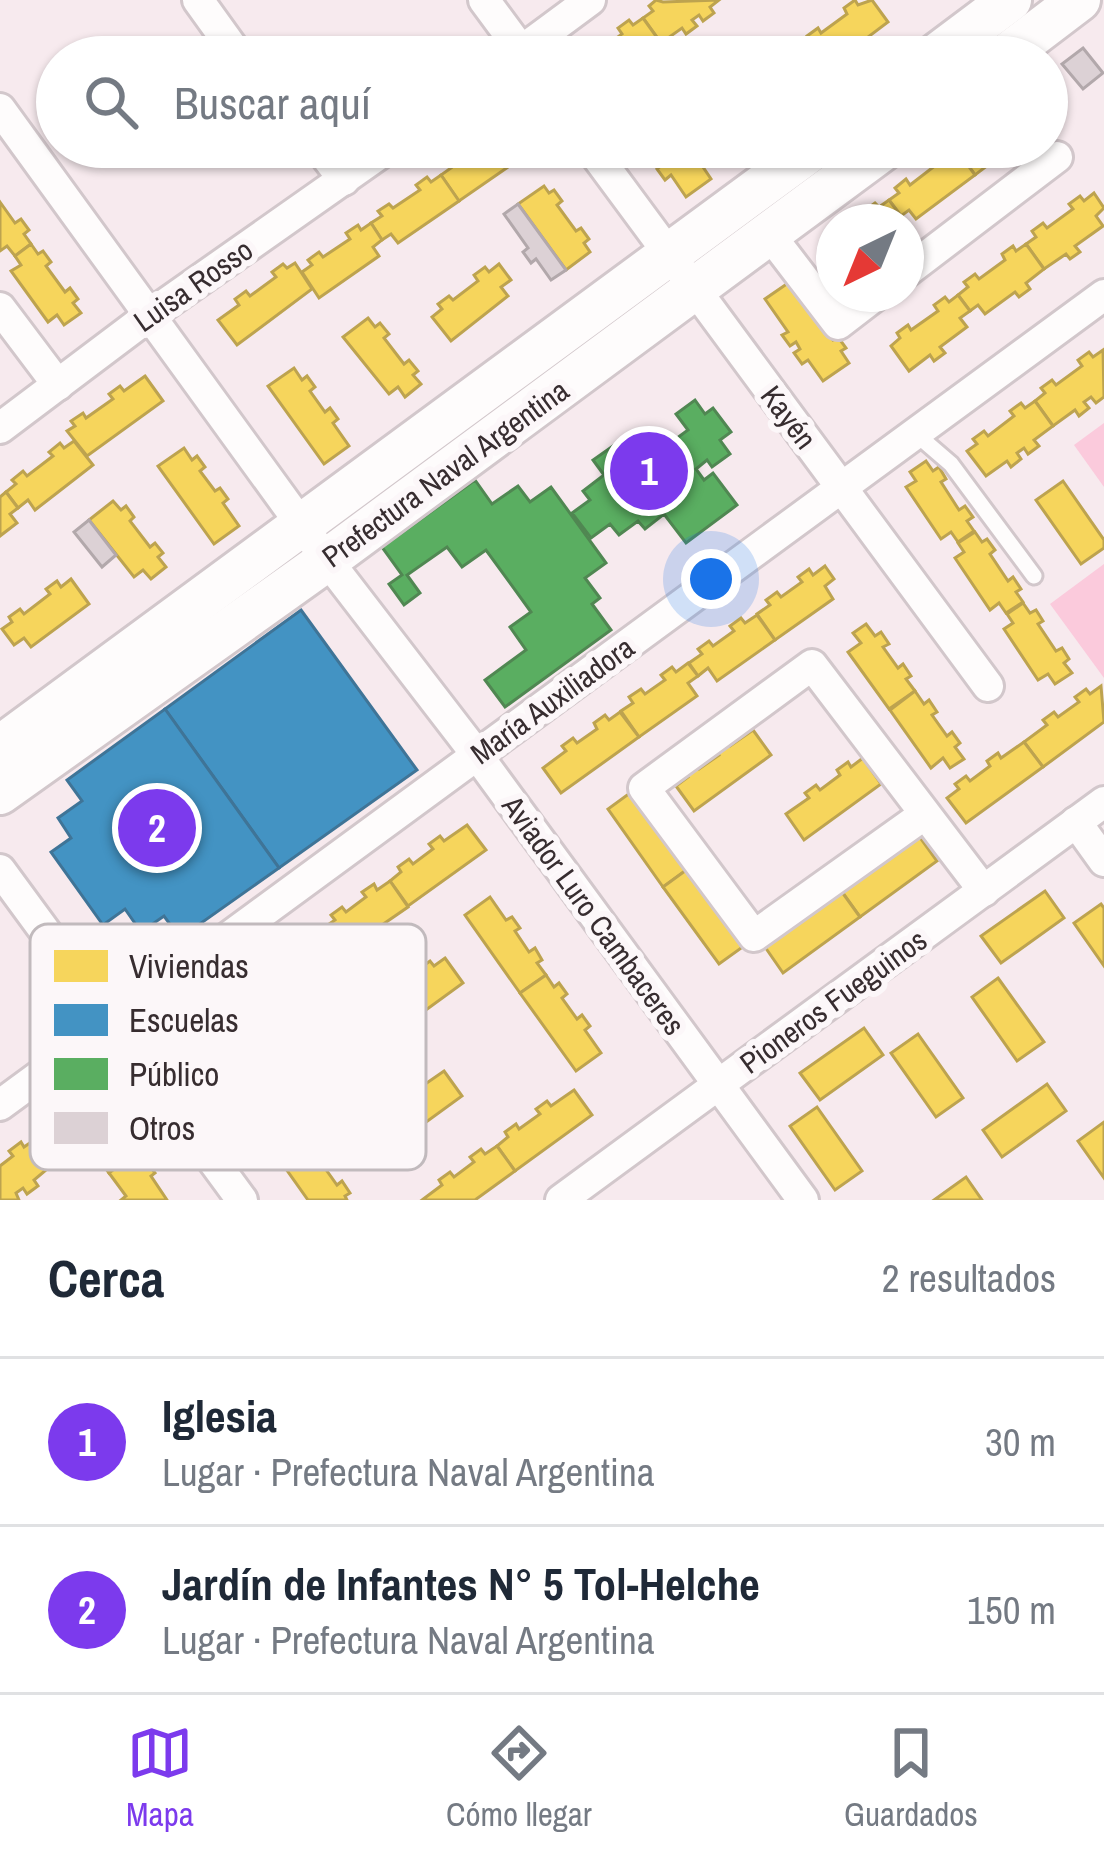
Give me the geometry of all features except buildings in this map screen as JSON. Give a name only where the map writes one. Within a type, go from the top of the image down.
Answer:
[{"type":"main road","points":[[962,36],[1010,0]]},
{"type":"main road","points":[[1026,36],[1058,6]]},
{"type":"main road","name":"Prefectura Naval Argentina","points":[[0,793],[669,256],[786,168]]},
{"type":"main road","name":"Prefectura Naval Argentina","points":[[0,747],[695,291],[859,168]]},
{"type":"street","points":[[198,0],[224,36]]},
{"type":"street","points":[[484,0],[508,36]]},
{"type":"street","points":[[544,36],[590,0]]},
{"type":"street","name":"Aviador Luro Cambaceres","points":[[0,109],[36,158]]},
{"type":"street","name":"Aviador Luro Cambaceres","points":[[43,168],[802,1200]]},
{"type":"street","points":[[335,168],[344,180]]},
{"type":"street","name":"Luisa Rosso","points":[[0,428],[150,315],[360,168]]},
{"type":"street","name":"Kayén","points":[[605,168],[988,686]]},
{"type":"street","points":[[924,258],[1043,168]]},
{"type":"street","points":[[770,236],[816,296]]},
{"type":"street","name":"María Auxiliadora","points":[[247,924],[1104,296]]},
{"type":"street","points":[[0,308],[58,385]]},
{"type":"street","points":[[829,312],[838,324],[854,312]]},
{"type":"street","points":[[925,814],[754,937],[644,788],[812,664],[984,891]]},
{"type":"street","name":"Pioneros Fueguinos","points":[[561,1200],[1104,802]]},
{"type":"street","points":[[1076,822],[1104,862]]},
{"type":"street","points":[[0,870],[40,924]]},
{"type":"street","name":"María Auxiliadora","points":[[0,1105],[30,1083]]},
{"type":"street","points":[[220,1170],[242,1200]]},
{"type":"lane","points":[[915,433],[952,464],[1034,576]]},
{"type":"shaded area","points":[[1104,423],[1104,487],[1074,445]]},
{"type":"shaded area","points":[[1104,564],[1104,678],[1050,604]]},
{"type":"place","name":"Iglesia","points":[[649,471]]},
{"type":"place","name":"Jardín de Infantes N° 5 Tol-Helche","points":[[157,828]]}]
